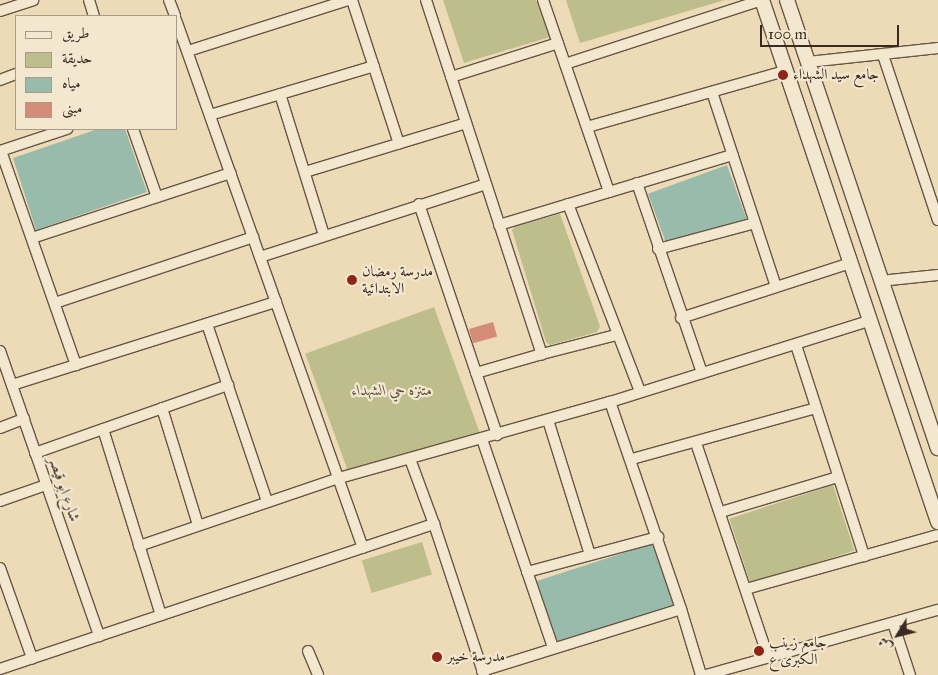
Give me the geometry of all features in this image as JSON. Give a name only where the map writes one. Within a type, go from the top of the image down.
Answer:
[{"type":"main road","points":[[762,0],[938,522]]},
{"type":"main road","points":[[787,0],[880,281],[932,415],[938,448]]},
{"type":"street","points":[[0,11],[33,0]]},
{"type":"street","points":[[89,0],[94,15]]},
{"type":"street","points":[[169,0],[174,15]]},
{"type":"street","points":[[188,52],[350,0],[399,144]]},
{"type":"street","points":[[426,0],[542,354]]},
{"type":"street","points":[[543,0],[609,192]]},
{"type":"street","points":[[565,64],[762,0]]},
{"type":"street","points":[[178,25],[363,548]]},
{"type":"street","points":[[451,77],[558,43]]},
{"type":"street","points":[[808,62],[938,48]]},
{"type":"street","points":[[883,55],[938,220]]},
{"type":"street","points":[[210,114],[374,66]]},
{"type":"street","points":[[587,126],[785,71]]},
{"type":"street","points":[[0,80],[15,74]]},
{"type":"street","points":[[712,92],[776,287]]},
{"type":"street","points":[[280,94],[306,172],[324,235]]},
{"type":"street","points":[[306,172],[466,123]]},
{"type":"street","points":[[64,130],[1,151],[76,365]]},
{"type":"street","points":[[133,130],[157,197]]},
{"type":"street","points":[[499,225],[733,155]]},
{"type":"street","points":[[32,238],[230,173]]},
{"type":"street","points":[[637,183],[681,318],[702,373]]},
{"type":"street","points":[[260,257],[419,204],[486,184]]},
{"type":"street","points":[[419,204],[497,435]]},
{"type":"street","points":[[568,204],[616,334],[640,392]]},
{"type":"street","points":[[658,249],[755,223]]},
{"type":"street","points":[[55,303],[253,237]]},
{"type":"street","points":[[681,318],[850,263]]},
{"type":"street","points":[[880,281],[938,275]]},
{"type":"street","points":[[12,385],[276,302]]},
{"type":"street","points":[[139,546],[339,478],[610,402],[869,321]]},
{"type":"street","points":[[207,324],[267,501]]},
{"type":"street","points":[[476,373],[616,334]]},
{"type":"street","points":[[796,345],[864,556]]},
{"type":"street","name":"شارع ابو قيصر","points":[[0,351],[99,636]]},
{"type":"street","points":[[35,453],[228,385]]},
{"type":"street","points":[[610,402],[632,459],[702,675]]},
{"type":"street","points":[[162,408],[198,525]]},
{"type":"street","points":[[632,459],[696,443],[816,408]]},
{"type":"street","points":[[0,428],[24,419]]},
{"type":"street","points":[[548,420],[590,555]]},
{"type":"street","points":[[103,429],[161,615]]},
{"type":"street","points":[[482,439],[553,648]]},
{"type":"street","points":[[696,443],[721,512],[768,656]]},
{"type":"street","points":[[410,459],[434,524],[483,673],[553,648],[681,608]]},
{"type":"street","points":[[721,512],[838,477]]},
{"type":"street","points":[[0,500],[46,485]]},
{"type":"street","points":[[0,669],[434,524]]},
{"type":"street","points":[[746,589],[938,534]]},
{"type":"street","points":[[527,572],[658,537]]},
{"type":"street","points":[[0,568],[3,585],[32,658]]},
{"type":"street","points":[[706,675],[768,656],[938,610]]},
{"type":"street","points":[[893,623],[910,675]]},
{"type":"street","points":[[308,651],[318,675]]},
{"type":"green space","points":[[443,0],[536,0],[550,37],[464,63]]},
{"type":"green space","points":[[566,0],[725,0],[580,43]]},
{"type":"green space","points":[[560,214],[600,326],[597,332],[550,345],[546,342],[512,230],[516,226]]},
{"type":"green space","name":"متنزه حي الشهداء","points":[[434,307],[480,434],[351,481],[305,354]]},
{"type":"green space","points":[[833,485],[854,551],[751,584],[729,519]]},
{"type":"green space","points":[[422,542],[432,575],[372,593],[362,560]]},
{"type":"water","points":[[95,130],[125,130],[147,192],[36,230],[13,158]]},
{"type":"water","points":[[727,165],[747,220],[668,248],[648,194]]},
{"type":"water","points":[[654,543],[674,605],[557,643],[537,581]]},
{"type":"building","points":[[493,322],[497,336],[473,343],[469,329]]},
{"type":"place","name":"جامع سيد الشهداء","points":[[783,75]]},
{"type":"place","name":"مدرسة رمضان الابتدائية","points":[[352,280]]},
{"type":"place","name":"جامع زينب الكبرى ع","points":[[759,651]]},
{"type":"place","name":"مدرسة خيبر","points":[[437,657]]}]
